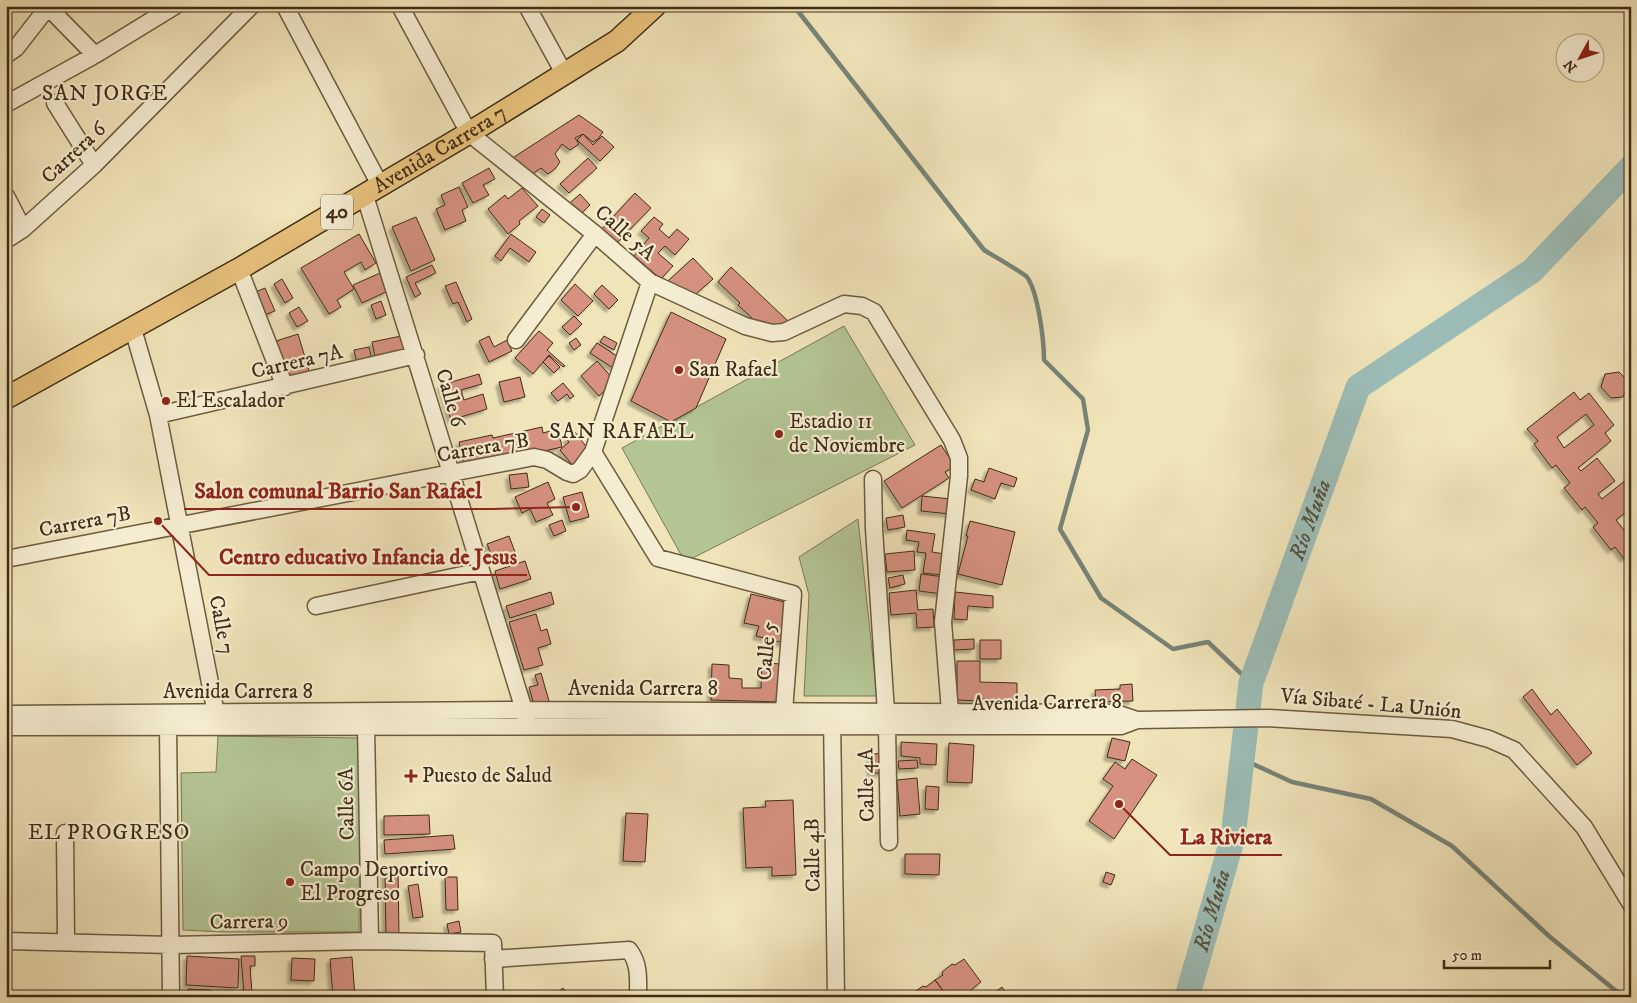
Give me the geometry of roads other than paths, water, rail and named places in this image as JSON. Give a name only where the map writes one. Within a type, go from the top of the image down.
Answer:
[{"type":"main road","name":"Avenida Carrera 7","points":[[6,398],[239,269],[470,133],[617,41],[655,6]]},
{"type":"street","points":[[6,104],[95,55],[175,6]]},
{"type":"street","name":"Carrera 6","points":[[6,240],[23,229],[94,165],[251,6]]},
{"type":"street","name":"Calle 6","points":[[285,6],[372,190],[416,355],[524,710],[527,727]]},
{"type":"street","points":[[400,6],[470,133]]},
{"type":"street","points":[[527,6],[565,75]]},
{"type":"street","points":[[6,55],[16,48],[47,7],[95,55]]},
{"type":"street","points":[[55,104],[94,165]]},
{"type":"street","name":"Calle 5A","points":[[470,133],[595,234],[650,282],[745,326],[772,333],[784,332],[844,304],[862,306],[874,312],[952,440],[959,458],[960,476],[943,622],[950,712]]},
{"type":"street","points":[[6,196],[23,229]]},
{"type":"street","points":[[516,340],[595,234]]},
{"type":"street","points":[[239,269],[285,387]]},
{"type":"street","points":[[593,452],[650,282]]},
{"type":"street","name":"Calle 7","points":[[133,329],[158,415],[217,720]]},
{"type":"street","name":"Carrera 7A","points":[[158,415],[416,355]]},
{"type":"street","name":"Carrera 7B","points":[[6,559],[534,458],[547,460],[566,472],[573,474],[580,470],[593,452]]},
{"type":"street","name":"Calle 5","points":[[593,452],[658,558],[793,594],[784,711]]},
{"type":"street","points":[[874,480],[874,529],[887,719]]},
{"type":"street","points":[[316,606],[481,571]]},
{"type":"street","name":"Avenida Carrera 8","points":[[6,727],[168,727],[217,720],[524,710],[784,711],[832,719]]},
{"type":"street","name":"Avenida Carrera 8","points":[[887,719],[950,712],[1116,713],[1137,720]]},
{"type":"street","name":"Avenida Carrera 8","points":[[6,714],[366,726],[527,727],[832,719],[1120,726],[1137,720]]},
{"type":"street","name":"Vía Sibaté - La Unión","points":[[1137,720],[1227,717],[1268,718],[1452,729],[1489,739],[1514,750],[1584,827],[1631,904]]},
{"type":"street","name":"Calle 4B","points":[[832,719],[836,997]]},
{"type":"street","name":"Calle 4A","points":[[887,719],[890,842]]},
{"type":"street","name":"Calle 6A","points":[[366,726],[370,941]]},
{"type":"street","points":[[168,727],[171,997]]},
{"type":"street","points":[[65,833],[66,941]]},
{"type":"street","name":"Carrera 9","points":[[6,941],[170,944],[370,941],[493,951],[628,950],[635,958],[638,997]]},
{"type":"street","points":[[493,951],[494,997]]},
{"type":"waterway","points":[[794,6],[984,250],[1027,277],[1031,284],[1040,317],[1044,360],[1083,399],[1088,430],[1060,529],[1101,598],[1173,649],[1208,642],[1251,683]]},
{"type":"waterway","name":"Río Muña","points":[[1187,997],[1233,837],[1251,683],[1358,387],[1532,271],[1631,167]]},
{"type":"waterway","points":[[1242,759],[1292,782],[1371,799],[1452,846],[1550,937],[1616,991],[1628,997]]},
{"type":"place","name":"San Rafael","points":[[679,370]]},
{"type":"place","name":"El Escalador","points":[[166,401]]},
{"type":"place","name":"Estadio 11 de Noviembre","points":[[779,434]]},
{"type":"place","name":"Salon comunal Barrio San Rafael","points":[[576,507]]},
{"type":"place","name":"Centro educativo Infancia de Jesus","points":[[158,521]]},
{"type":"place","name":"Puesto de Salud","points":[[411,776]]},
{"type":"place","name":"La Riviera","points":[[1119,804]]},
{"type":"place","name":"Campo Deportivo El Progreso","points":[[290,882]]},
{"type":"district","name":"SAN JORGE","points":[[105,93]]},
{"type":"district","name":"SAN RAFAEL","points":[[622,431]]},
{"type":"district","name":"EL PROGRESO","points":[[109,832]]}]
